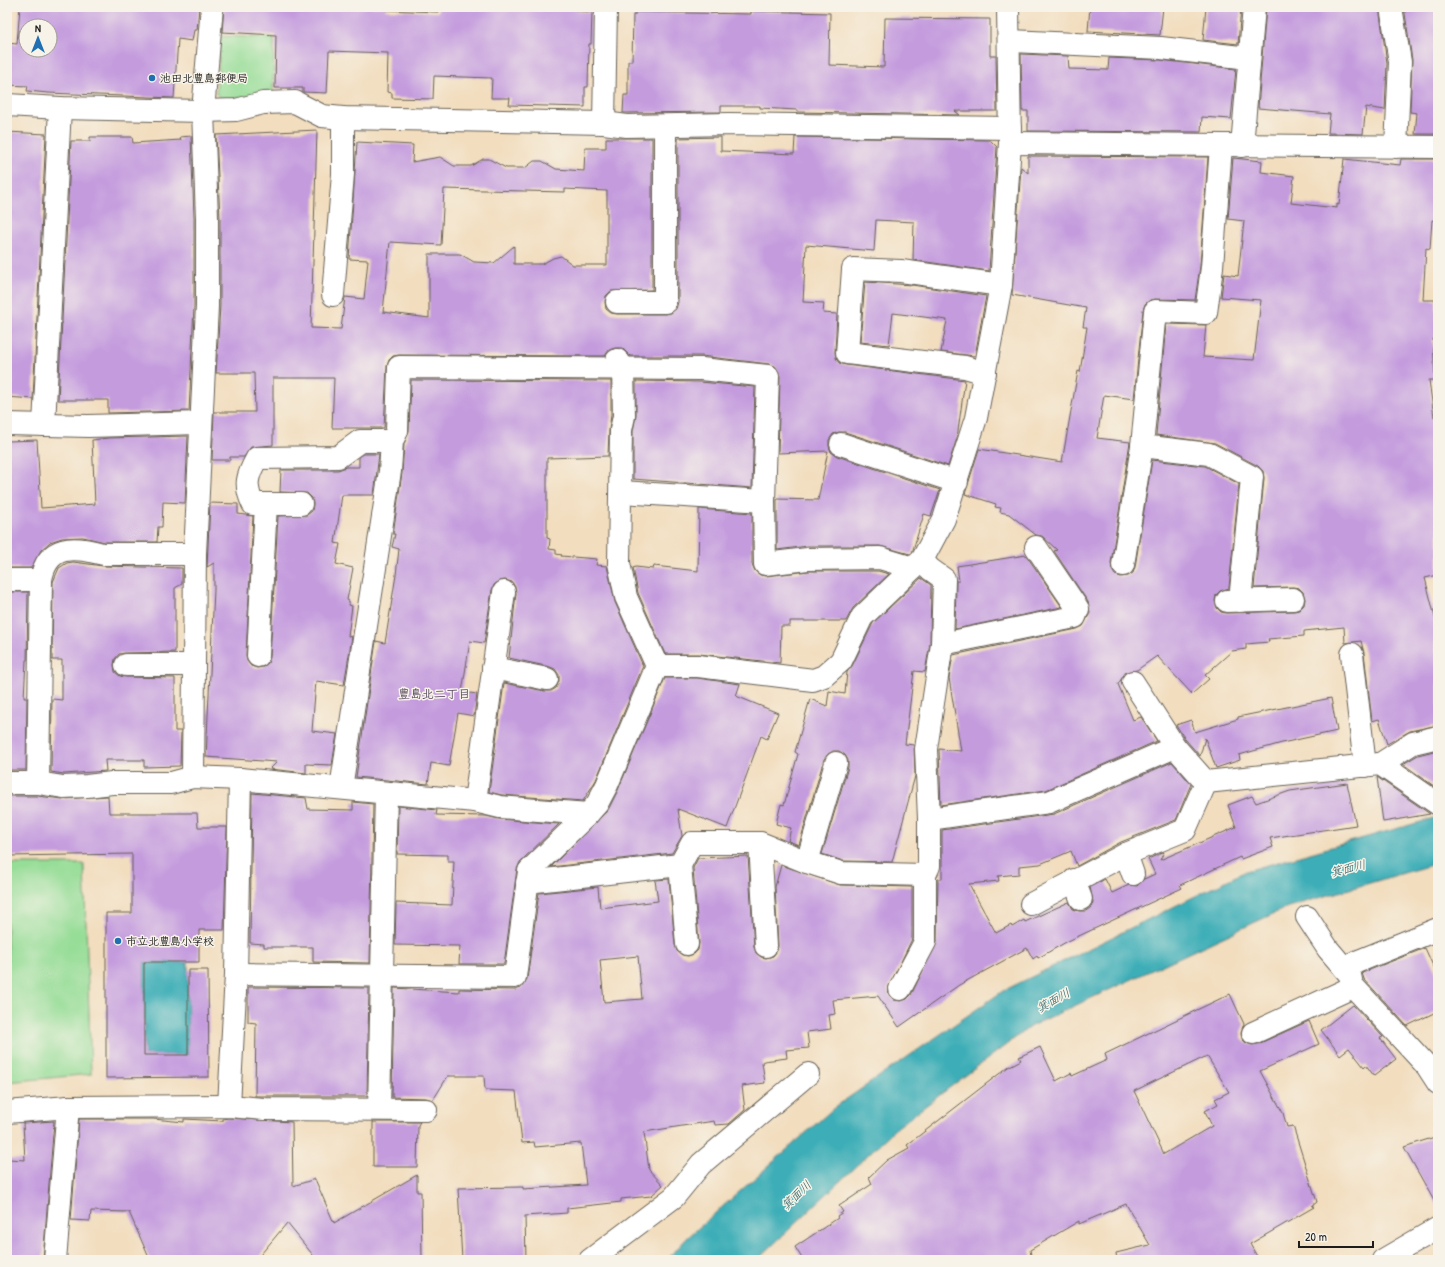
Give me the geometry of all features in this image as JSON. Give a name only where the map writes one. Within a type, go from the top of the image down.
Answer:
[{"type":"street","points":[[193,777],[195,554],[200,423],[207,306],[207,218],[204,111],[212,7]]},
{"type":"street","points":[[604,123],[606,7]]},
{"type":"street","points":[[656,666],[698,666],[813,680],[824,676],[841,661],[862,617],[917,564],[944,519],[957,482],[976,418],[1001,285],[1010,136],[1008,7]]},
{"type":"street","points":[[1123,565],[1142,446],[1154,310],[1206,313],[1231,146],[1249,58],[1254,7]]},
{"type":"street","points":[[1391,7],[1400,62],[1396,147]]},
{"type":"street","points":[[1009,41],[1161,48],[1249,58]]},
{"type":"street","points":[[7,105],[60,108],[204,111],[236,110],[263,102],[295,102],[322,116],[343,118],[604,123],[627,126],[729,124],[1231,146],[1438,147]]},
{"type":"street","points":[[44,425],[60,108]]},
{"type":"street","points":[[333,295],[343,174],[343,118]]},
{"type":"street","points":[[617,302],[665,302],[665,126]]},
{"type":"street","points":[[985,373],[965,367],[847,353],[853,269],[901,271],[1001,285]]},
{"type":"street","points":[[236,974],[515,977],[529,871],[597,804],[607,785],[656,666],[626,596],[619,563],[622,492],[620,364]]},
{"type":"street","points":[[341,788],[390,471],[392,441],[398,431],[399,367],[620,364],[701,369],[768,376],[764,501],[765,564],[808,559],[880,558],[917,564],[930,569],[944,579],[942,644],[926,749],[929,819],[928,866],[925,875],[925,942],[900,989]]},
{"type":"street","points":[[7,424],[88,426],[200,423]]},
{"type":"street","points":[[302,504],[253,504],[247,492],[248,474],[257,458],[338,457],[360,441],[392,441]]},
{"type":"street","points":[[841,444],[957,482]]},
{"type":"street","points":[[1142,446],[1209,454],[1252,477],[1233,601],[1293,599]]},
{"type":"street","points":[[622,492],[764,501]]},
{"type":"street","points":[[258,656],[266,504]]},
{"type":"street","points":[[942,644],[1075,617],[1078,609],[1036,547]]},
{"type":"street","points":[[38,783],[41,580],[43,566],[53,554],[64,550],[90,550],[103,554],[195,554]]},
{"type":"street","points":[[7,580],[41,580]]},
{"type":"street","points":[[475,801],[504,592]]},
{"type":"street","points":[[1352,654],[1372,765],[1438,804]]},
{"type":"street","points":[[126,665],[194,665]]},
{"type":"street","points":[[494,668],[547,679]]},
{"type":"street","points":[[1133,682],[1175,747],[1206,782]]},
{"type":"street","points":[[1206,782],[1372,765],[1413,743],[1438,737]]},
{"type":"street","points":[[929,819],[1049,802],[1175,747]]},
{"type":"street","points":[[807,862],[836,763]]},
{"type":"street","points":[[7,783],[38,783],[62,787],[172,783],[193,777],[240,778],[475,801],[500,807],[588,814]]},
{"type":"street","points":[[229,1106],[236,974],[240,778]]},
{"type":"street","points":[[1031,904],[1077,890],[1126,854],[1185,830],[1206,782]]},
{"type":"street","points":[[379,1109],[386,793]]},
{"type":"street","points":[[687,944],[680,865],[692,843],[760,843],[807,862],[841,873],[925,875]]},
{"type":"street","points":[[760,843],[766,946]]},
{"type":"street","points":[[1126,854],[1133,874]]},
{"type":"street","points":[[527,882],[680,865]]},
{"type":"street","points":[[1307,917],[1328,949],[1350,975],[1353,987],[1427,1066],[1438,1083]]},
{"type":"street","points":[[1344,967],[1438,929]]},
{"type":"street","points":[[1253,1033],[1353,987]]},
{"type":"street","points":[[590,1260],[674,1197],[701,1164],[808,1074]]},
{"type":"street","points":[[7,1112],[68,1108],[229,1106],[264,1109],[426,1110]]},
{"type":"street","points":[[55,1260],[68,1108]]},
{"type":"street","points":[[1383,1260],[1438,1228]]},
{"type":"green space","points":[[221,36],[274,38],[273,93],[223,100],[216,94]]},
{"type":"green space","points":[[7,864],[84,864],[91,1074],[7,1082]]},
{"type":"water","name":"箕面川","points":[[1438,817],[1438,863],[1288,907],[1031,1026],[895,1129],[757,1260],[667,1260],[686,1239],[835,1107],[1003,991],[1246,871]]},
{"type":"water","points":[[144,962],[188,962],[188,1055],[144,1055]]},
{"type":"building","points":[[20,7],[199,7],[197,30],[194,30],[192,41],[178,39],[174,98],[48,93],[27,91],[28,86],[7,85],[7,43],[17,44],[18,32],[18,58],[58,58],[58,18],[19,18]]},
{"type":"building","points":[[224,7],[386,7],[385,10],[438,12],[438,7],[517,9],[517,7],[578,7],[578,11],[592,12],[591,44],[589,44],[588,87],[585,87],[585,107],[509,105],[510,98],[491,98],[492,78],[434,76],[433,99],[392,98],[392,93],[387,92],[388,53],[329,51],[327,93],[303,92],[303,88],[275,88],[276,35],[222,32]]},
{"type":"building","points":[[1090,7],[1163,7],[1160,35],[1088,31]]},
{"type":"building","points":[[1206,7],[1241,7],[1238,44],[1203,40]]},
{"type":"building","points":[[1266,7],[1379,7],[1387,63],[1385,110],[1366,107],[1363,134],[1328,133],[1330,114],[1258,108]]},
{"type":"building","points":[[1404,7],[1438,7],[1438,134],[1415,134],[1417,113],[1410,112],[1412,60]]},
{"type":"building","points":[[751,11],[830,13],[829,65],[884,67],[885,18],[990,19],[990,56],[996,56],[997,111],[955,111],[960,115],[797,112],[797,110],[760,108],[760,106],[721,106],[721,112],[623,113],[624,95],[628,95],[628,61],[632,61],[633,15],[635,15],[635,12],[751,14]]},
{"type":"building","points":[[1021,54],[1068,56],[1069,69],[1108,70],[1109,58],[1160,60],[1236,69],[1231,119],[1202,117],[1201,132],[1028,131],[1028,111],[1022,111]]},
{"type":"building","points":[[317,130],[311,328],[341,329],[345,297],[364,299],[368,260],[349,259],[357,142],[413,145],[412,162],[440,157],[454,166],[471,166],[483,159],[489,159],[506,168],[525,168],[534,161],[542,161],[556,169],[584,171],[585,148],[606,148],[606,138],[652,138],[652,290],[611,291],[606,296],[605,302],[606,309],[611,313],[665,314],[671,313],[676,309],[678,302],[678,138],[721,137],[721,151],[794,154],[795,137],[990,140],[997,147],[989,271],[913,260],[914,222],[876,220],[874,251],[806,245],[803,302],[824,303],[823,313],[837,314],[835,352],[839,363],[965,380],[957,438],[948,466],[845,432],[833,434],[829,440],[831,452],[837,456],[940,490],[931,516],[924,514],[912,553],[910,554],[880,546],[808,546],[777,550],[777,499],[818,500],[828,451],[778,453],[780,376],[775,366],[769,364],[701,356],[630,356],[622,348],[609,350],[605,356],[393,356],[389,360],[387,366],[384,428],[332,428],[334,378],[273,378],[273,445],[251,447],[244,457],[230,457],[230,460],[212,460],[214,412],[255,412],[254,373],[216,373],[220,306],[220,218],[216,135]],"holes":[[[444,189],[565,192],[565,189],[607,191],[607,265],[573,265],[561,256],[553,258],[542,264],[514,264],[514,246],[494,263],[474,262],[460,254],[429,254],[429,318],[383,312],[390,242],[441,245]]]},
{"type":"building","points":[[7,132],[46,134],[33,399],[7,397]]},
{"type":"building","points":[[191,136],[194,218],[194,306],[189,411],[108,413],[108,400],[58,400],[71,141],[90,141],[90,137],[132,137],[133,143],[181,140],[180,137]]},
{"type":"building","points":[[1028,156],[1208,157],[1200,266],[1195,300],[1155,299],[1150,300],[1145,304],[1143,310],[1134,399],[1104,395],[1097,438],[1130,442],[1111,563],[1112,570],[1115,575],[1121,577],[1128,576],[1133,573],[1135,567],[1152,460],[1205,466],[1239,484],[1229,588],[1220,591],[1216,595],[1215,601],[1217,608],[1221,612],[1227,613],[1294,611],[1299,610],[1304,605],[1305,599],[1303,592],[1299,588],[1254,588],[1264,478],[1263,471],[1258,466],[1215,443],[1156,435],[1166,324],[1206,325],[1203,357],[1254,360],[1261,300],[1221,297],[1224,274],[1238,276],[1244,221],[1228,219],[1233,158],[1262,161],[1261,172],[1294,176],[1291,203],[1337,208],[1337,204],[1339,205],[1344,159],[1400,165],[1401,159],[1438,159],[1435,191],[1438,191],[1438,221],[1432,220],[1430,249],[1426,248],[1423,300],[1436,300],[1437,339],[1433,339],[1435,380],[1429,380],[1434,417],[1438,417],[1438,575],[1425,578],[1438,629],[1438,642],[1434,643],[1438,661],[1438,725],[1410,731],[1387,744],[1379,719],[1372,721],[1364,653],[1361,641],[1345,643],[1344,627],[1304,631],[1304,636],[1268,639],[1269,642],[1246,644],[1246,649],[1232,651],[1205,675],[1209,679],[1192,694],[1157,656],[1137,670],[1126,672],[1118,684],[1133,720],[1141,717],[1157,741],[1046,790],[941,805],[939,749],[961,751],[949,678],[953,655],[1077,629],[1083,626],[1090,613],[1088,602],[1054,551],[1057,550],[1042,536],[1036,535],[1009,514],[1000,512],[1001,508],[995,507],[996,504],[965,494],[979,449],[1062,462],[1078,371],[1080,372],[1087,327],[1083,327],[1086,308],[1012,295],[1021,167],[1028,173]]},
{"type":"building","points":[[865,282],[912,285],[986,296],[975,356],[941,352],[947,320],[893,313],[889,345],[860,342]]},
{"type":"building","points":[[411,380],[611,381],[611,415],[608,456],[547,458],[547,538],[550,539],[549,549],[556,550],[556,554],[562,555],[561,556],[597,559],[596,565],[607,566],[615,602],[643,666],[596,780],[583,801],[502,795],[489,792],[504,683],[551,691],[556,688],[559,681],[559,675],[555,669],[509,658],[516,593],[512,582],[505,580],[499,581],[494,585],[492,590],[484,643],[470,641],[462,692],[477,694],[474,716],[458,713],[449,766],[431,763],[428,784],[356,777],[376,641],[385,643],[396,575],[399,549],[392,547],[395,534],[393,534],[402,473],[404,444],[409,431]]},
{"type":"building","points":[[636,381],[700,382],[755,387],[752,488],[633,479],[633,431],[636,416]]},
{"type":"building","points":[[188,436],[185,503],[163,502],[162,527],[158,527],[157,542],[105,542],[83,537],[62,538],[50,542],[41,550],[31,568],[7,568],[7,515],[10,515],[8,441],[37,440],[41,508],[95,504],[92,440],[108,438]]},
{"type":"building","points":[[364,454],[379,454],[374,495],[342,495],[335,543],[340,544],[336,564],[353,568],[347,600],[349,601],[349,605],[352,606],[348,636],[352,637],[344,685],[316,681],[312,731],[337,734],[332,765],[306,764],[306,773],[270,769],[277,762],[206,757],[214,590],[214,563],[207,567],[210,503],[238,504],[238,514],[253,516],[246,655],[247,661],[251,666],[257,668],[263,667],[268,663],[270,657],[278,516],[307,515],[312,511],[313,504],[312,498],[307,493],[280,492],[281,470],[338,470],[346,467],[359,467],[359,457]]},
{"type":"building","points":[[699,509],[752,513],[752,564],[755,571],[760,575],[766,576],[809,571],[878,571],[889,574],[853,608],[846,621],[790,621],[790,626],[781,626],[780,663],[699,654],[665,654],[638,593],[633,568],[653,569],[654,566],[698,571]]},
{"type":"building","points":[[1026,555],[1062,607],[955,629],[956,581],[959,581],[957,566]]},
{"type":"building","points":[[73,562],[103,566],[182,568],[182,584],[175,588],[175,652],[119,654],[115,659],[114,665],[115,672],[120,676],[175,678],[175,731],[181,731],[180,766],[144,767],[144,760],[105,760],[106,771],[64,774],[51,772],[52,699],[62,700],[62,660],[52,660],[53,582],[59,568],[67,563]]},
{"type":"building","points":[[921,578],[931,585],[930,643],[925,672],[914,671],[905,744],[914,745],[915,776],[892,862],[843,861],[822,854],[848,767],[848,760],[845,755],[839,751],[833,751],[824,759],[799,845],[788,841],[791,828],[776,824],[781,804],[784,805],[798,754],[795,752],[810,699],[827,706],[829,691],[845,694],[847,672],[852,666],[873,623]]},
{"type":"building","points":[[7,592],[28,592],[27,660],[24,698],[27,698],[26,770],[7,770]]},
{"type":"building","points":[[665,678],[697,678],[740,684],[736,696],[778,713],[767,739],[761,736],[727,828],[678,809],[682,836],[672,853],[551,867],[608,810],[618,790]]},
{"type":"building","points":[[1331,698],[1337,731],[1282,743],[1239,755],[1240,760],[1216,768],[1205,738],[1200,756],[1185,739],[1176,725],[1191,720],[1195,732],[1238,719],[1238,717]]},
{"type":"building","points":[[1438,750],[1438,789],[1403,764],[1418,755]]},
{"type":"building","points":[[1172,762],[1191,784],[1176,820],[1121,842],[1077,866],[1071,851],[1040,864],[1019,866],[1019,874],[998,876],[999,881],[969,884],[996,933],[1011,925],[1012,927],[1024,920],[1025,922],[1069,902],[1073,909],[1086,911],[1091,907],[1093,902],[1090,887],[1105,879],[1112,893],[1129,885],[1137,886],[1144,879],[1155,874],[1148,859],[1164,852],[1160,860],[1236,827],[1228,805],[1252,796],[1256,803],[1290,791],[1347,783],[1356,825],[1270,838],[1273,847],[1241,859],[1240,857],[1180,885],[1182,888],[1068,941],[1038,958],[1037,956],[1033,959],[1027,948],[959,985],[899,1027],[878,996],[833,1000],[835,1014],[829,1015],[831,1029],[807,1032],[809,1048],[786,1050],[787,1058],[762,1062],[765,1083],[742,1086],[745,1110],[729,1124],[715,1125],[714,1121],[644,1132],[649,1170],[663,1185],[651,1196],[621,1199],[621,1202],[567,1208],[567,1213],[525,1216],[526,1260],[462,1260],[458,1188],[523,1187],[523,1189],[586,1185],[581,1143],[535,1147],[534,1142],[522,1143],[516,1091],[485,1090],[484,1076],[448,1076],[433,1100],[426,1098],[392,1097],[394,988],[459,992],[459,989],[515,990],[521,988],[527,979],[539,893],[598,887],[600,908],[658,901],[655,880],[669,879],[675,945],[677,951],[682,955],[688,956],[694,954],[698,950],[699,943],[693,868],[698,858],[748,856],[754,947],[756,953],[761,957],[766,958],[773,956],[777,951],[778,946],[775,887],[781,865],[840,885],[912,887],[912,939],[888,989],[889,995],[894,1000],[901,1001],[907,999],[911,995],[937,942],[938,879],[942,879],[942,830],[1054,814]],"holes":[[[638,956],[642,999],[604,1002],[600,960]]]},
{"type":"building","points":[[1377,777],[1430,814],[1383,822]]},
{"type":"building","points":[[252,793],[306,798],[308,809],[353,810],[353,802],[373,804],[370,963],[313,962],[313,947],[264,947],[264,944],[250,943]]},
{"type":"building","points":[[7,796],[37,796],[63,799],[108,796],[109,813],[197,813],[198,827],[227,827],[224,930],[199,930],[199,962],[144,962],[144,1055],[188,1055],[188,970],[208,970],[209,1077],[106,1078],[106,913],[132,913],[132,854],[7,856]]},
{"type":"building","points":[[398,806],[437,810],[436,815],[486,816],[499,819],[559,824],[520,862],[517,869],[504,964],[459,964],[460,946],[395,945],[396,903],[452,905],[454,861],[448,861],[448,855],[397,854]]},
{"type":"building","points":[[1425,948],[1438,977],[1438,1011],[1407,1026],[1364,979],[1362,973]]},
{"type":"building","points":[[248,987],[369,988],[367,1096],[255,1096],[256,1023],[248,1022]]},
{"type":"building","points":[[1230,994],[1244,1024],[1241,1032],[1242,1039],[1246,1043],[1252,1045],[1258,1044],[1309,1021],[1319,1044],[1260,1071],[1283,1113],[1287,1127],[1293,1126],[1317,1202],[1312,1206],[1314,1207],[1250,1244],[1259,1260],[1117,1260],[1116,1253],[1150,1245],[1126,1204],[1079,1224],[1079,1221],[1030,1250],[1032,1260],[803,1260],[795,1247],[838,1218],[837,1216],[843,1212],[839,1206],[872,1184],[869,1177],[887,1160],[909,1148],[907,1145],[1008,1067],[1021,1060],[1019,1057],[1040,1047],[1056,1081],[1071,1073],[1072,1076],[1107,1060],[1105,1054]],"holes":[[[1207,1056],[1229,1092],[1215,1099],[1218,1104],[1205,1111],[1212,1126],[1164,1154],[1134,1091]]]},
{"type":"building","points":[[1353,1005],[1383,1037],[1380,1038],[1396,1059],[1374,1076],[1366,1065],[1364,1067],[1349,1048],[1340,1055],[1321,1030]]},
{"type":"building","points":[[228,1118],[292,1122],[293,1186],[315,1179],[334,1223],[417,1175],[417,1192],[421,1192],[422,1260],[317,1260],[287,1223],[256,1260],[150,1260],[129,1212],[91,1211],[90,1221],[71,1220],[79,1119],[153,1119],[184,1122],[184,1119],[223,1121],[223,1119]]},
{"type":"building","points":[[54,1121],[43,1260],[7,1260],[7,1165],[9,1159],[25,1160],[23,1123]]},
{"type":"building","points":[[373,1122],[420,1122],[418,1125],[417,1167],[373,1167]]},
{"type":"building","points":[[1438,1136],[1438,1208],[1404,1147]]},
{"type":"place","name":"池田北豊島郵便局","points":[[152,78]]},
{"type":"place","name":"市立北豊島小学校","points":[[118,941]]},
{"type":"district","name":"豊島北二丁目","points":[[434,693]]}]
